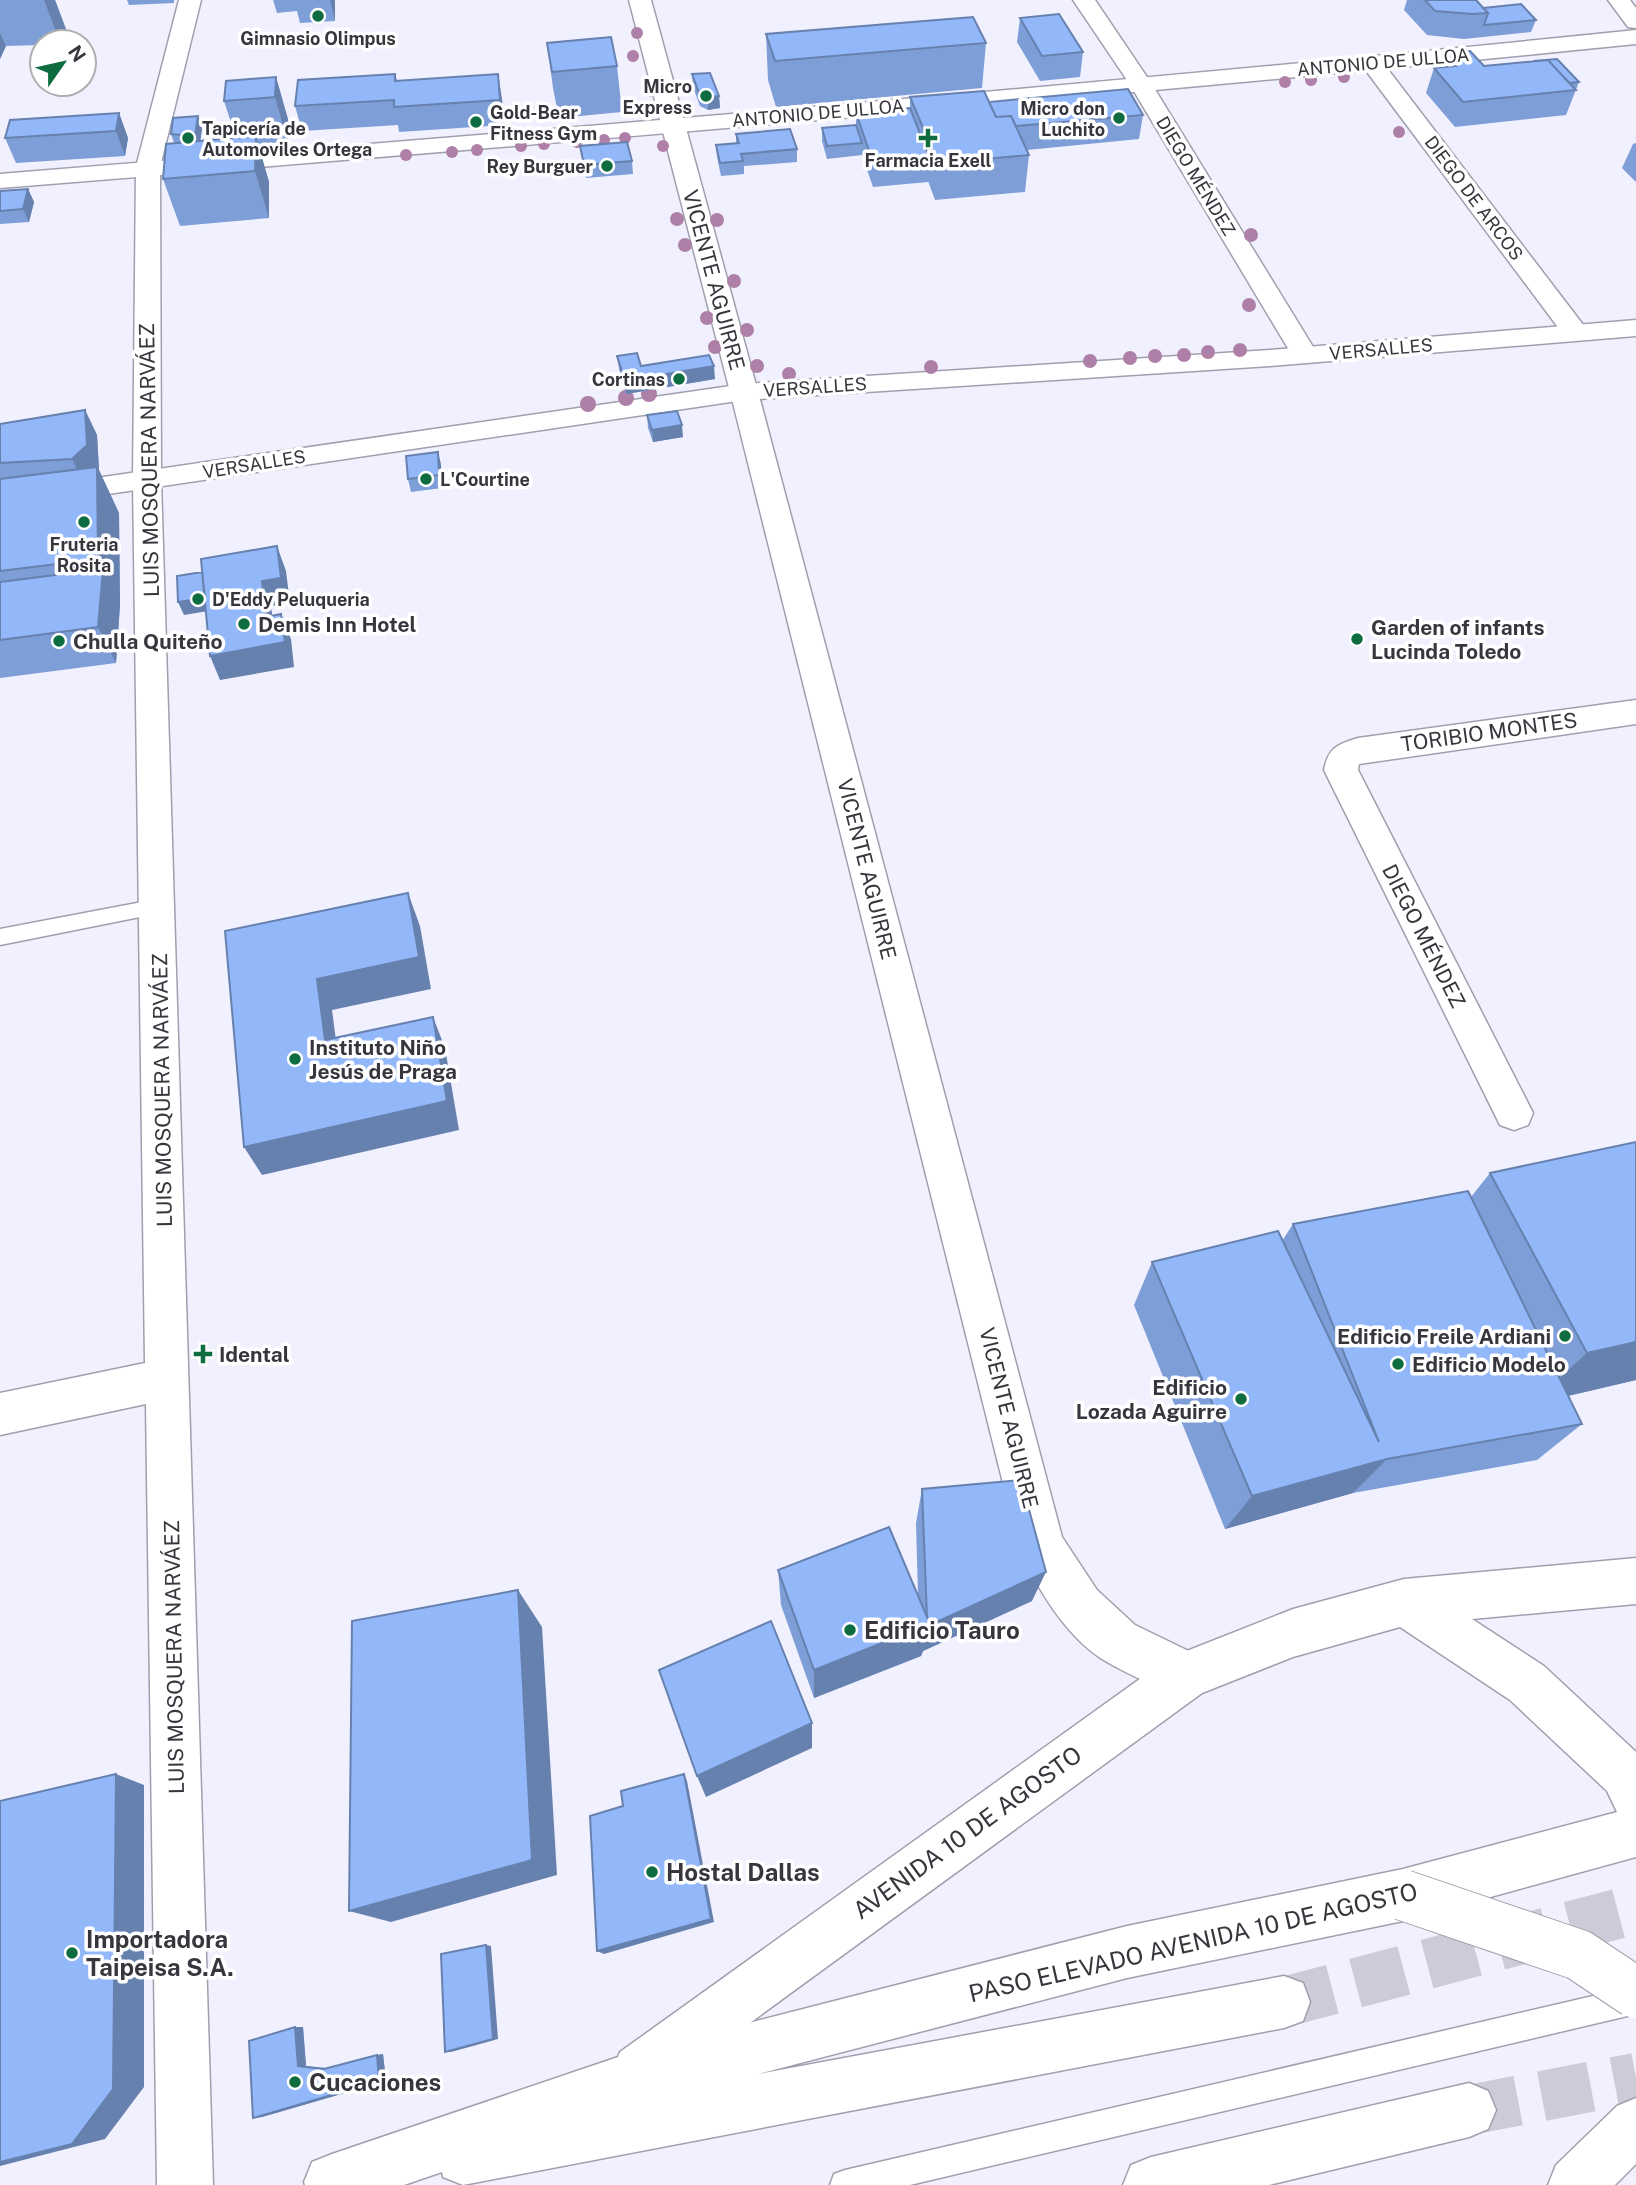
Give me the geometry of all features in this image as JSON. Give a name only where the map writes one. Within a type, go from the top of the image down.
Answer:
[{"type":"street","name":"LUIS MOSQUERA NARVÁEZ","points":[[185,2185],[169,1379],[146,480],[148,167],[190,0]]},
{"type":"street","name":"VICENTE AGUIRRE","points":[[640,0],[744,391],[1042,1547],[1080,1607],[1118,1642],[1186,1675]]},
{"type":"street","name":"DIEGO MÉNDEZ","points":[[1084,0],[1140,83],[1305,355]]},
{"type":"street","points":[[1619,0],[1636,22]]},
{"type":"street","name":"ANTONIO DE ULLOA","points":[[0,181],[148,167],[673,127],[1373,64],[1636,37]]},
{"type":"street","name":"DIEGO DE ARCOS","points":[[1373,64],[1575,332]]},
{"type":"street","name":"VERSALLES","points":[[0,500],[744,391],[1305,355],[1636,328]]},
{"type":"street","name":"TORIBIO MONTES","points":[[1343,757],[1358,750],[1636,712]]},
{"type":"street","name":"DIEGO MÉNDEZ","points":[[1343,757],[1340,769],[1514,1113]]},
{"type":"street","points":[[0,1414],[169,1379]]},
{"type":"street","name":"AVENIDA 10 DE AGOSTO","points":[[326,2184],[627,2081],[1186,1675],[1293,1633],[1404,1602],[1636,1581]]},
{"type":"street","points":[[1404,1602],[1527,1683],[1623,1774],[1636,1796]]},
{"type":"street","name":"PASO ELEVADO AVENIDA 10 DE AGOSTO","points":[[627,2081],[1127,1952],[1403,1895],[1636,1832]]},
{"type":"street","points":[[1403,1895],[1579,1955],[1636,1993]]},
{"type":"street","name":"AVENIDA 10 DE AGOSTO","points":[[326,2184],[1284,2002]]},
{"type":"street","points":[[1151,2185],[1469,2110]]},
{"type":"street","points":[[1576,2185],[1636,2126]]},
{"type":"lane","points":[[0,937],[158,907]]},
{"type":"lane","points":[[845,2185],[1636,2000]]},
{"type":"building","points":[[1425,0],[1476,0],[1488,13],[1435,11]]},
{"type":"building","points":[[1521,4],[1536,20],[1484,25],[1488,13],[1483,8]]},
{"type":"building","points":[[1059,14],[1083,52],[1042,56],[1020,18]]},
{"type":"building","points":[[973,17],[986,43],[775,61],[766,34]]},
{"type":"building","points":[[611,37],[617,66],[552,72],[547,43]]},
{"type":"building","points":[[1470,51],[1484,66],[1548,60],[1576,90],[1463,102],[1434,68],[1456,66],[1444,53]]},
{"type":"building","points":[[1557,59],[1579,82],[1569,83],[1548,60],[1533,61]]},
{"type":"building","points":[[710,73],[719,96],[708,97],[699,93],[692,74]]},
{"type":"building","points":[[395,74],[395,81],[498,74],[500,100],[394,107],[394,100],[295,106],[298,80]]},
{"type":"building","points":[[276,77],[275,97],[224,101],[226,81]]},
{"type":"building","points":[[1128,89],[1143,115],[1016,126],[1011,116],[996,117],[989,102]]},
{"type":"building","points":[[984,91],[996,117],[1011,116],[1029,155],[938,163],[910,97]]},
{"type":"building","points":[[910,108],[929,157],[873,162],[856,113]]},
{"type":"building","points":[[119,113],[116,131],[5,138],[10,120]]},
{"type":"building","points":[[198,116],[195,136],[171,134],[173,118]]},
{"type":"building","points":[[856,125],[862,143],[827,146],[822,128]]},
{"type":"building","points":[[790,129],[797,149],[741,154],[743,161],[720,163],[716,145],[739,143],[736,134]]},
{"type":"building","points":[[256,136],[255,171],[163,179],[166,144]]},
{"type":"building","points":[[627,142],[632,161],[584,165],[580,146]]},
{"type":"building","points":[[28,189],[23,209],[0,211],[0,191]]},
{"type":"building","points":[[637,353],[641,366],[709,355],[714,366],[625,381],[617,356]]},
{"type":"building","points":[[85,410],[87,445],[72,459],[0,463],[0,424]]},
{"type":"building","points":[[677,411],[682,425],[652,430],[647,415]]},
{"type":"building","points":[[438,452],[439,475],[408,479],[406,456]]},
{"type":"building","points":[[97,467],[98,559],[0,571],[0,479]]},
{"type":"building","points":[[277,546],[281,578],[262,581],[266,617],[281,614],[285,642],[210,656],[201,559]]},
{"type":"building","points":[[103,569],[98,627],[0,640],[0,582]]},
{"type":"building","points":[[202,572],[205,598],[178,602],[177,576]]},
{"type":"building","name":"Instituto Niño Jesús de Praga","points":[[408,893],[419,957],[317,979],[325,1040],[433,1017],[447,1101],[244,1147],[225,931]]},
{"type":"building","points":[[1636,1142],[1636,1342],[1587,1353],[1490,1173]]},
{"type":"building","points":[[1468,1191],[1582,1424],[1387,1459],[1252,1496],[1152,1262],[1278,1231],[1379,1442],[1293,1224]]},
{"type":"building","points":[[1021,1480],[1046,1572],[930,1625],[927,1617],[922,1489]]},
{"type":"building","points":[[889,1527],[930,1624],[814,1670],[778,1570]]},
{"type":"building","points":[[518,1590],[532,1860],[349,1911],[352,1621]]},
{"type":"building","points":[[771,1621],[812,1723],[697,1776],[659,1670]]},
{"type":"building","name":"Importadora Taipeisa S.A.","points":[[116,1774],[113,2089],[72,2144],[0,2162],[0,1801]]},
{"type":"building","name":"Hostal Dallas","points":[[684,1774],[711,1919],[597,1951],[590,1816],[623,1806],[621,1791]]},
{"type":"building","points":[[486,1945],[493,2039],[445,2052],[441,1954]]},
{"type":"building","name":"Cucaciones","points":[[295,2027],[298,2066],[324,2069],[377,2055],[379,2081],[253,2118],[249,2041]]},
{"type":"tunnel","points":[[1284,2002],[1636,1909]]},
{"type":"tunnel","points":[[1469,2110],[1636,2078]]},
{"type":"place","name":"Gimnasio Olimpus","points":[[318,16]]},
{"type":"place","name":"Micro Express","points":[[706,96]]},
{"type":"place","name":"Micro don Luchito","points":[[1119,118]]},
{"type":"place","name":"Gold-Bear Fitness Gym","points":[[476,122]]},
{"type":"place","name":"Tapicería de Automoviles Ortega","points":[[188,138]]},
{"type":"place","name":"Farmacia Exell","points":[[928,138]]},
{"type":"place","name":"Rey Burguer","points":[[607,166]]},
{"type":"place","name":"Cortinas","points":[[679,379]]},
{"type":"place","name":"L'Courtine","points":[[426,479]]},
{"type":"place","name":"Fruteria Rosita","points":[[84,522]]},
{"type":"place","name":"D'Eddy Peluqueria","points":[[198,599]]},
{"type":"place","name":"Demis Inn Hotel","points":[[244,624]]},
{"type":"place","name":"Garden of infants Lucinda Toledo","points":[[1357,639]]},
{"type":"place","name":"Chulla Quiteño","points":[[59,641]]},
{"type":"place","name":"Instituto Niño Jesús de Praga","points":[[295,1059]]},
{"type":"place","name":"Edificio Freile Ardiani","points":[[1565,1336]]},
{"type":"place","name":"Idental","points":[[203,1354]]},
{"type":"place","name":"Edificio Modelo","points":[[1398,1364]]},
{"type":"place","name":"Edificio Lozada Aguirre","points":[[1241,1399]]},
{"type":"place","name":"Edificio Tauro","points":[[850,1630]]},
{"type":"place","name":"Hostal Dallas","points":[[652,1872]]},
{"type":"place","name":"Importadora Taipeisa S.A.","points":[[72,1953]]},
{"type":"place","name":"Cucaciones","points":[[295,2082]]}]
